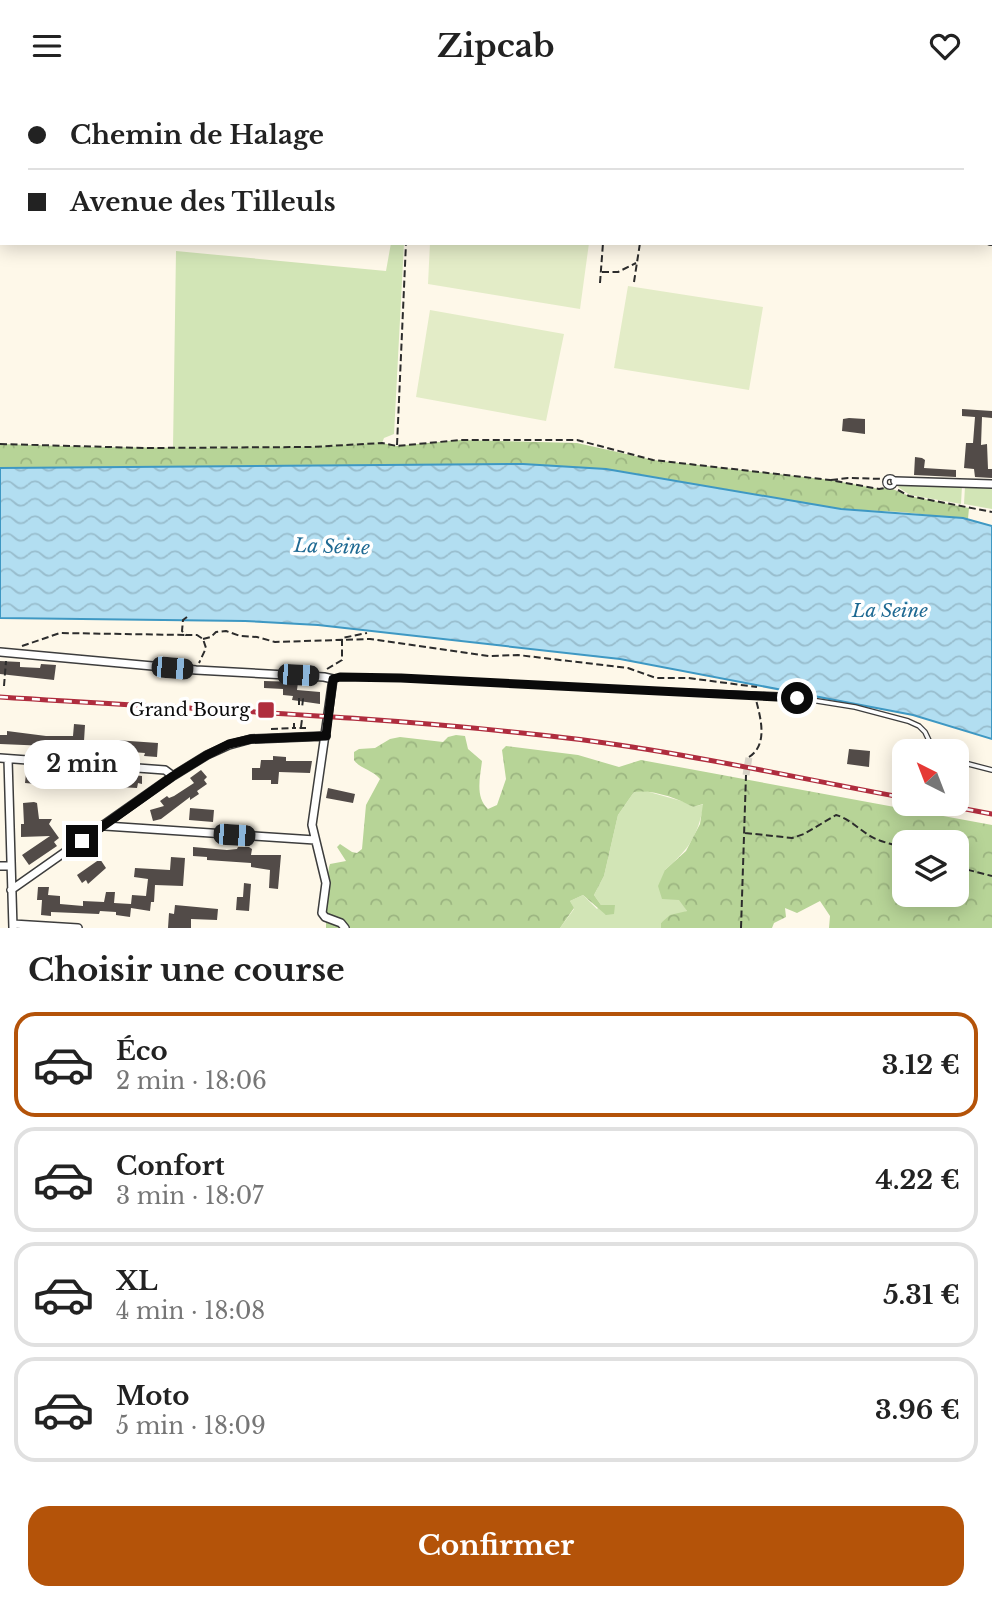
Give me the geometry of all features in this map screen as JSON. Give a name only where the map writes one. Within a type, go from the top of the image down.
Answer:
[{"type":"street","points":[[890,482],[992,484]]},
{"type":"street","points":[[1,652],[196,670],[333,679],[312,818],[326,883],[322,913],[345,928]]},
{"type":"street","points":[[11,890],[173,776],[229,744],[251,739],[326,736]]},
{"type":"street","points":[[78,928],[13,926],[4,759],[165,770],[173,776]]},
{"type":"street","points":[[105,825],[315,840]]},
{"type":"street","points":[[0,866],[11,866]]},
{"type":"lane","points":[[333,679],[347,676],[780,695],[855,707],[908,721],[919,726],[928,739]]},
{"type":"lane","points":[[970,764],[992,770]]},
{"type":"path","points":[[397,446],[406,245]]},
{"type":"path","points":[[600,283],[603,245]]},
{"type":"path","points":[[634,282],[640,245]]},
{"type":"path","points":[[601,272],[618,272],[637,263]]},
{"type":"path","points":[[0,444],[144,449],[311,447],[382,443],[397,446],[460,440],[577,440],[653,460],[830,480],[879,489],[890,482]]},
{"type":"path","points":[[830,480],[848,478],[890,482],[909,496],[992,512]]},
{"type":"path","points":[[187,617],[183,620],[182,628],[187,635]]},
{"type":"path","points":[[203,639],[216,632],[226,631],[275,642],[370,639],[489,656],[518,655],[628,668],[656,678],[688,678],[765,688]]},
{"type":"path","points":[[1,652],[61,633],[197,635],[203,639],[206,648],[196,670]]},
{"type":"path","points":[[324,677],[327,668],[342,660],[342,638],[367,633]]},
{"type":"path","points":[[4,686],[6,661]]},
{"type":"path","points":[[749,757],[758,749],[760,740],[761,722],[754,695]]},
{"type":"path","points":[[299,705],[299,698],[303,699],[302,708]]},
{"type":"path","points":[[301,728],[302,719]]},
{"type":"path","points":[[270,722],[271,728],[306,728]]},
{"type":"path","points":[[294,723],[294,728]]},
{"type":"path","points":[[741,928],[746,775]]},
{"type":"path","points":[[745,833],[792,838],[836,815],[844,817],[877,839],[892,844]]},
{"type":"path","points":[[969,870],[992,876]]},
{"type":"green space","points":[[391,245],[404,245],[394,434],[384,438],[382,443],[311,447],[173,448],[176,251],[386,271]]},
{"type":"green space","points":[[430,245],[589,245],[580,309],[428,284]]},
{"type":"green space","points":[[628,286],[763,307],[749,390],[614,368]]},
{"type":"green space","points":[[430,310],[564,334],[546,421],[416,397]]},
{"type":"green space","points":[[460,440],[577,443],[653,460],[830,480],[879,489],[888,487],[909,496],[969,508],[968,519],[841,509],[614,470],[431,465],[0,468],[0,444],[203,448],[382,443],[397,446]]},
{"type":"green space","points":[[902,482],[962,486],[961,504],[910,495],[898,487]]},
{"type":"green space","points":[[965,486],[992,486],[992,509],[964,504]]},
{"type":"green space","points":[[465,736],[468,749],[482,761],[480,793],[488,809],[497,805],[506,779],[502,750],[506,746],[578,755],[619,767],[641,760],[892,806],[892,816],[943,816],[992,825],[992,928],[829,928],[830,916],[820,901],[797,913],[785,908],[786,917],[774,923],[772,928],[661,928],[661,923],[670,915],[687,911],[679,900],[662,899],[658,886],[665,870],[686,851],[700,824],[703,804],[693,807],[664,795],[641,791],[634,792],[618,815],[604,876],[594,895],[601,905],[615,905],[614,914],[606,915],[583,895],[570,901],[574,908],[560,928],[326,928],[326,891],[330,864],[346,861],[337,847],[340,844],[352,852],[357,853],[362,849],[366,805],[380,779],[354,760],[354,752],[375,748],[390,739],[400,737],[443,742],[448,737]]},
{"type":"green space","points":[[642,790],[685,802],[693,807],[704,804],[691,841],[665,870],[687,911],[661,923],[661,928],[560,928],[574,909],[570,901],[583,895],[597,909],[601,905],[594,895],[604,876],[618,815],[634,792]]},
{"type":"water","name":"La Seine","points":[[523,464],[606,469],[841,509],[963,518],[992,526],[992,739],[913,715],[620,659],[318,625],[245,621],[0,618],[0,468]]},
{"type":"building","points":[[962,409],[992,411],[992,418],[982,417],[981,445],[987,444],[988,469],[992,469],[992,478],[975,477],[974,469],[964,468],[966,443],[973,443],[975,417],[962,416]]},
{"type":"building","points":[[843,419],[865,419],[865,434],[842,431]]},
{"type":"building","points":[[915,457],[925,460],[924,468],[956,470],[956,477],[914,475]]},
{"type":"building","points":[[0,661],[20,662],[20,667],[40,668],[41,664],[56,665],[54,680],[0,674]]},
{"type":"building","points":[[264,681],[298,682],[297,690],[320,692],[320,704],[292,700],[293,696],[283,695],[283,689],[264,688]]},
{"type":"building","points":[[74,724],[85,725],[84,741],[73,740],[72,747],[0,744],[0,735],[7,735],[7,731],[73,736]]},
{"type":"building","points":[[115,740],[158,743],[157,757],[144,756],[145,753],[105,750],[105,755],[86,753],[87,741],[115,743]]},
{"type":"building","points":[[849,749],[870,751],[869,767],[847,764]]},
{"type":"building","points":[[273,756],[286,757],[286,761],[312,761],[310,773],[279,772],[278,784],[271,784],[271,780],[252,780],[252,768],[260,768],[261,760],[273,760]]},
{"type":"building","points":[[201,770],[207,777],[204,780],[207,784],[197,791],[199,794],[190,800],[190,797],[161,819],[153,821],[150,810],[164,806],[160,801],[167,796],[174,796],[194,783],[190,778]]},
{"type":"building","points":[[26,773],[60,775],[59,786],[25,783]]},
{"type":"building","points":[[116,773],[142,776],[142,784],[138,783],[137,788],[119,787],[119,780],[115,779]]},
{"type":"building","points":[[328,788],[355,794],[353,803],[326,798]]},
{"type":"building","points":[[23,803],[37,803],[39,819],[52,819],[49,824],[59,838],[54,842],[57,846],[29,865],[22,855],[50,836],[21,837],[21,824],[24,824]]},
{"type":"building","points":[[190,808],[214,810],[213,822],[189,820]]},
{"type":"building","points":[[193,847],[227,850],[249,847],[252,849],[251,855],[281,855],[278,889],[269,888],[270,870],[251,867],[251,863],[207,860],[207,857],[193,856]]},
{"type":"building","points":[[171,857],[185,858],[183,886],[155,885],[154,902],[151,902],[150,911],[131,908],[130,917],[116,915],[116,912],[100,911],[99,914],[51,912],[51,916],[41,915],[42,900],[37,900],[38,887],[49,887],[48,895],[60,896],[60,904],[83,906],[83,901],[104,902],[106,892],[115,892],[114,903],[131,904],[132,895],[146,896],[148,879],[134,877],[135,868],[170,870]]},
{"type":"building","points":[[100,859],[106,868],[88,884],[86,880],[82,883],[77,875]]},
{"type":"building","points":[[244,883],[251,884],[249,911],[236,910],[237,897],[243,897]]},
{"type":"building","points":[[175,905],[218,909],[217,920],[191,919],[191,928],[168,928],[169,913],[174,914]]},
{"type":"tunnel","points":[[746,775],[749,757]]},
{"type":"railway","points":[[0,697],[344,718],[550,736],[684,756],[892,796]]},
{"type":"railway","points":[[970,810],[992,814]]},
{"type":"place","name":"Grand Bourg","points":[[266,710]]},
{"type":"route","points":[[82,841],[173,776],[229,744],[251,739],[326,736],[333,679],[340,677],[780,695],[797,698]]}]
